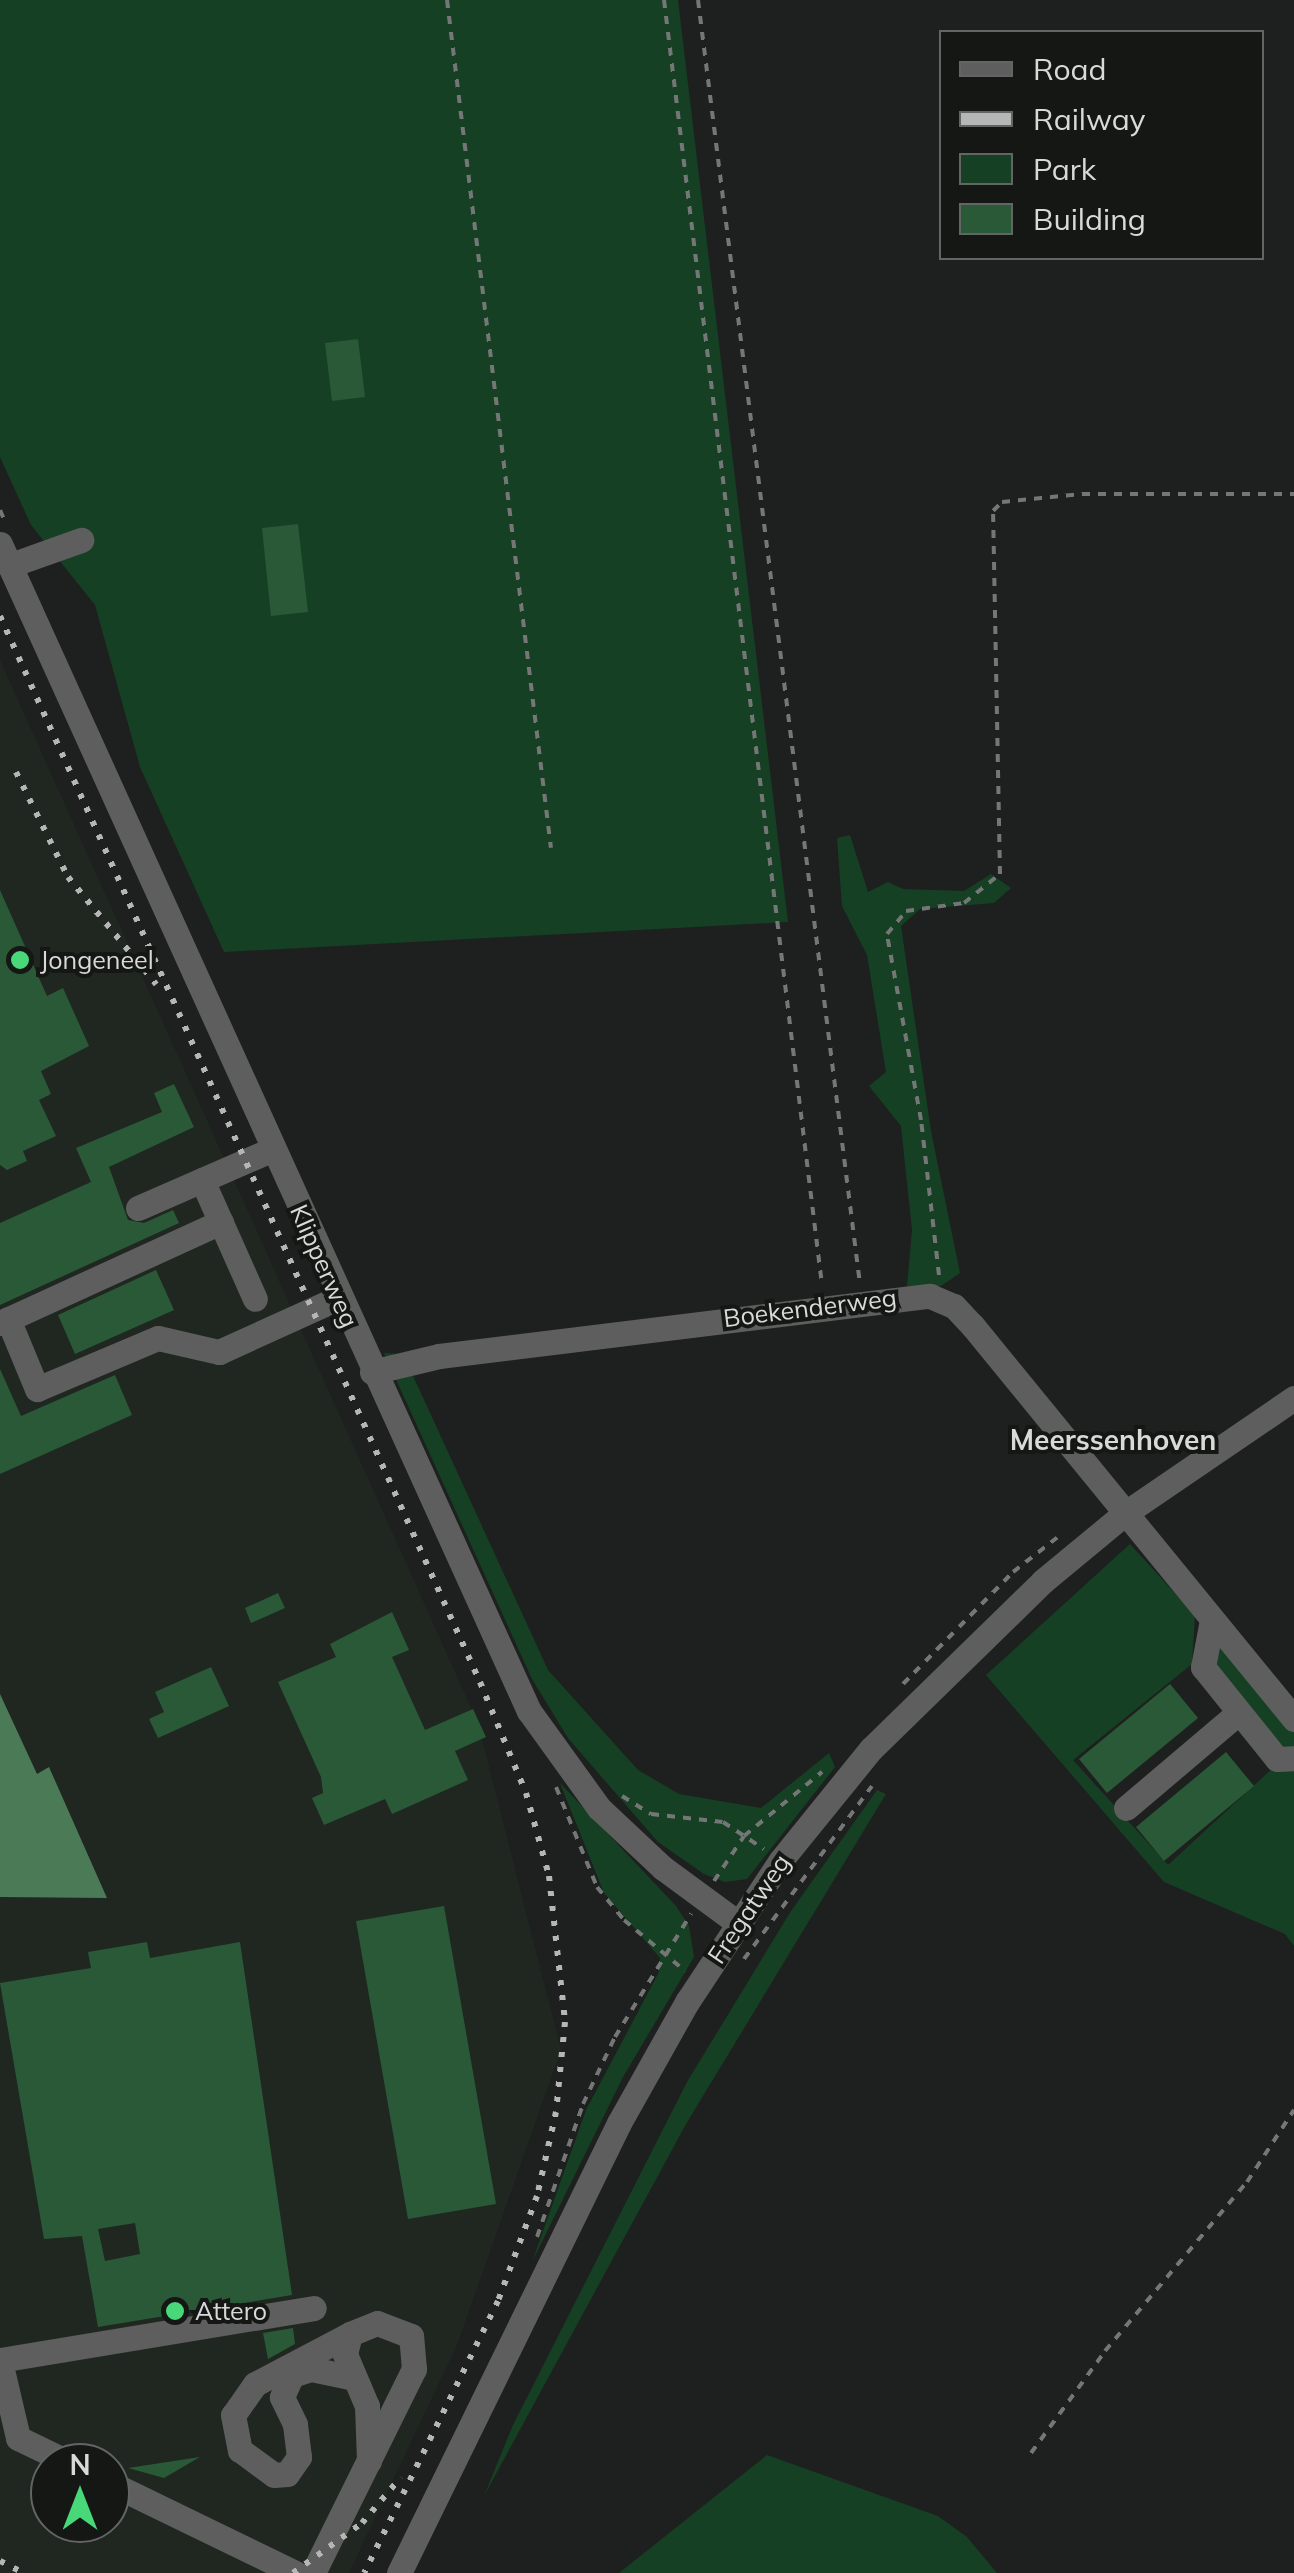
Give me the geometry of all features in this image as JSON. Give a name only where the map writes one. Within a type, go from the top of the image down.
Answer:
[{"type":"street","points":[[22,560],[81,540]]},
{"type":"street","name":"Klipperweg","points":[[0,544],[505,1663],[556,1757],[663,1868],[738,1923]]},
{"type":"street","points":[[138,1208],[271,1150]]},
{"type":"street","points":[[202,1180],[255,1300]]},
{"type":"street","points":[[221,1222],[4,1321],[37,1389],[158,1338],[218,1352],[338,1298]]},
{"type":"street","name":"Boekenderweg","points":[[372,1372],[439,1356],[862,1300],[939,1300]]},
{"type":"street","points":[[939,1300],[972,1325],[1294,1719]]},
{"type":"street","name":"Fregatweg","points":[[399,2573],[619,2123],[738,1923],[872,1749],[1043,1580],[1124,1514],[1294,1398]]},
{"type":"street","points":[[1212,1620],[1203,1667],[1277,1759],[1294,1758]]},
{"type":"street","points":[[1126,1808],[1238,1712]]},
{"type":"street","points":[[30,2444],[18,2438],[0,2360],[314,2308]]},
{"type":"street","points":[[313,2573],[414,2370],[416,2350],[411,2336],[389,2325],[370,2324],[254,2384],[233,2415],[240,2450],[274,2475],[287,2474],[300,2457],[295,2424],[282,2396],[292,2375],[312,2370],[354,2378]]},
{"type":"street","points":[[350,2334],[345,2354],[367,2406],[369,2461]]},
{"type":"street","points":[[130,2492],[295,2573]]},
{"type":"path","points":[[447,0],[551,848]]},
{"type":"path","points":[[664,0],[825,1306]]},
{"type":"path","points":[[698,0],[862,1300]]},
{"type":"path","points":[[939,1300],[922,1120],[887,934],[906,911],[964,904],[1000,874],[994,511],[1002,502],[1082,494],[1294,494]]},
{"type":"path","points":[[556,1757],[556,1792],[598,1887],[624,1920],[700,1982]]},
{"type":"path","name":"Fregatweg","points":[[739,1965],[876,1780]]},
{"type":"path","points":[[617,1792],[651,1814],[722,1822],[744,1836]]},
{"type":"path","points":[[1031,2452],[1105,2351],[1247,2182],[1294,2110]]},
{"type":"shaded area","points":[[0,660],[478,1723],[561,2050],[457,2345],[349,2573],[0,2573]]},
{"type":"shaded area","points":[[0,1694],[37,1774],[49,1767],[107,1898],[0,1897]]},
{"type":"green space","points":[[0,0],[678,0],[788,922],[224,952],[140,767],[95,605],[31,525],[0,457]]},
{"type":"green space","points":[[850,835],[868,892],[888,882],[903,889],[964,891],[991,874],[1011,888],[994,903],[920,909],[901,926],[931,1131],[960,1273],[941,1286],[907,1286],[912,1230],[901,1126],[869,1086],[886,1072],[867,955],[842,906],[837,838]]},
{"type":"green space","points":[[384,1353],[403,1354],[548,1670],[638,1770],[679,1794],[761,1808],[829,1753],[835,1767],[747,1879],[725,1882],[704,1874],[658,1842],[568,1738],[532,1679]]},
{"type":"green space","points":[[1130,1544],[1195,1615],[1192,1664],[1073,1760],[1168,1865],[1275,1766],[1294,1765],[1294,1946],[1285,1934],[1164,1882],[986,1675]]},
{"type":"green space","points":[[1216,1634],[1294,1731],[1294,1751],[1286,1752],[1211,1659]]},
{"type":"green space","points":[[560,1783],[676,1906],[689,1926],[694,1957],[623,2077],[532,2262],[586,2110],[659,1972],[660,1958],[604,1893]]},
{"type":"green space","points":[[877,1790],[886,1794],[686,2124],[484,2496],[513,2425],[687,2082],[791,1911]]},
{"type":"green space","points":[[767,2455],[938,2516],[967,2537],[997,2573],[619,2573]]},
{"type":"building","points":[[358,339],[365,397],[332,401],[325,343]]},
{"type":"building","points":[[298,524],[308,612],[271,616],[262,528]]},
{"type":"building","points":[[0,890],[47,996],[63,988],[89,1046],[41,1071],[51,1094],[39,1100],[56,1136],[23,1151],[27,1161],[7,1170],[0,1165]]},
{"type":"building","points":[[174,1084],[194,1127],[109,1167],[128,1220],[144,1223],[173,1210],[179,1223],[0,1305],[0,1223],[91,1182],[76,1148],[162,1112],[154,1093]]},
{"type":"building","points":[[156,1270],[174,1310],[75,1354],[58,1315]]},
{"type":"building","points":[[0,1369],[21,1416],[115,1375],[132,1415],[0,1474]]},
{"type":"building","points":[[278,1593],[285,1608],[251,1623],[245,1608]]},
{"type":"building","points":[[392,1612],[409,1650],[392,1657],[425,1730],[473,1709],[486,1737],[455,1751],[468,1780],[392,1814],[385,1799],[324,1825],[312,1798],[323,1793],[321,1777],[278,1682],[336,1657],[330,1644]]},
{"type":"building","points":[[211,1667],[229,1706],[158,1738],[149,1719],[164,1712],[155,1692]]},
{"type":"building","points":[[1170,1684],[1198,1718],[1107,1793],[1079,1759]]},
{"type":"building","points":[[1226,1752],[1254,1786],[1164,1861],[1136,1827]]},
{"type":"building","points":[[444,1906],[496,2204],[408,2219],[356,1921]]},
{"type":"building","points":[[147,1942],[150,1958],[240,1942],[292,2295],[98,2327],[82,2236],[44,2239],[0,1983],[91,1968],[88,1952]],"holes":[[[135,2223],[140,2254],[105,2261],[98,2229]]]},
{"type":"building","points":[[293,2328],[295,2344],[268,2359],[263,2333]]},
{"type":"building","points":[[200,2457],[164,2478],[130,2468]]},
{"type":"railway","points":[[0,616],[480,1682],[526,1793],[549,1876],[565,2022],[556,2112],[537,2196],[498,2301],[364,2573]]},
{"type":"railway","points":[[16,772],[68,877],[156,984]]},
{"type":"railway","points":[[293,2573],[362,2523],[401,2477]]},
{"type":"railway","points":[[0,2561],[24,2573]]},
{"type":"place","name":"Jongeneel","points":[[20,960]]},
{"type":"place","name":"Attero","points":[[175,2311]]},
{"type":"district","name":"Meerssenhoven","points":[[1113,1440]]}]
